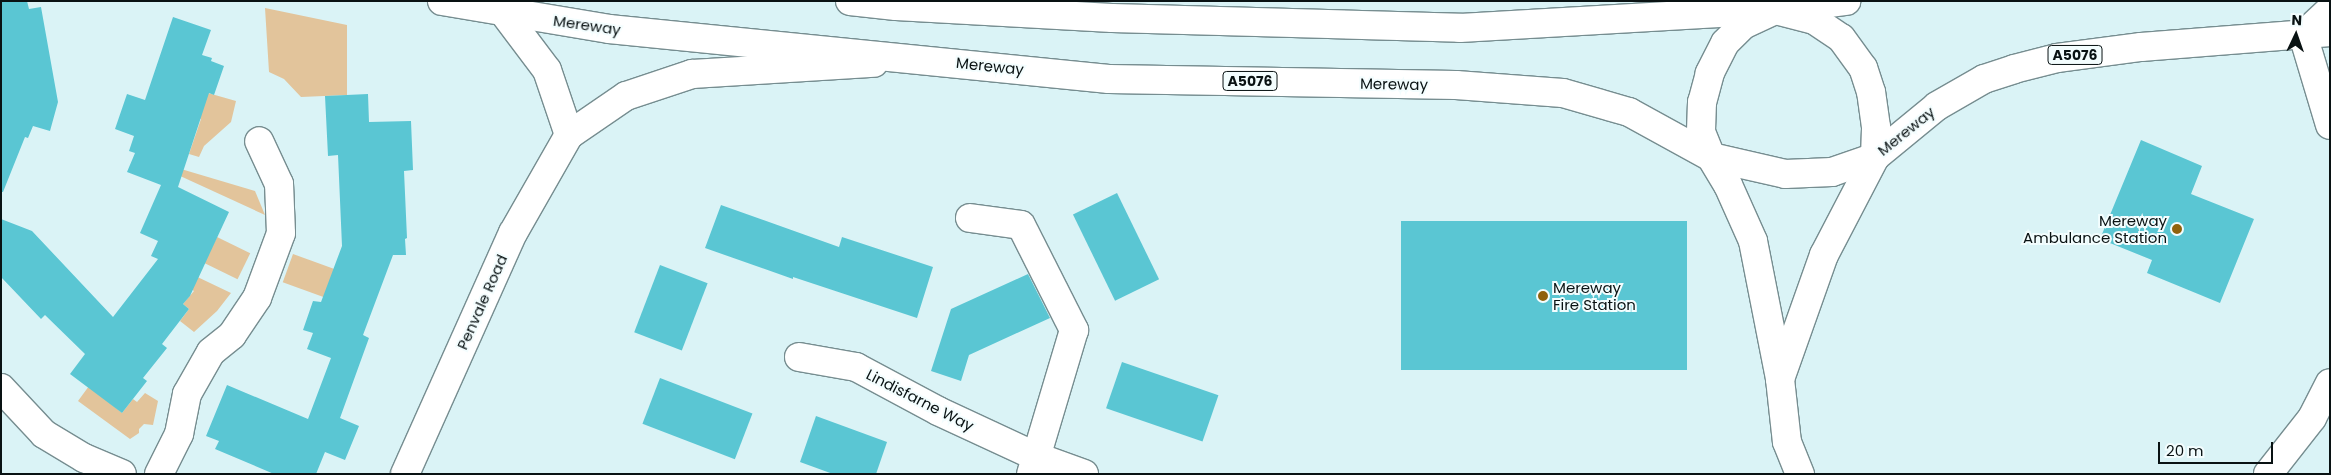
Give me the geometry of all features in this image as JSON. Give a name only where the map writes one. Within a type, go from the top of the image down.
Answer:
[{"type":"main road","name":"Mereway","points":[[442,1],[504,13],[609,29],[1109,79],[1456,85],[1562,93],[1629,112],[1711,157],[1785,174],[1832,172],[1875,157],[1937,106],[1984,79],[2014,69],[2058,58],[2141,47],[2330,32]]},
{"type":"main road","points":[[850,1],[896,6],[1112,18],[1460,28],[1775,10],[1846,1]]},
{"type":"main road","points":[[1780,379],[1824,255],[1875,157],[1876,127],[1871,92],[1864,68],[1841,38],[1814,20],[1775,10],[1743,25],[1725,43],[1710,73],[1702,102],[1701,132],[1711,157],[1728,185],[1753,242],[1780,379],[1787,442],[1800,474]]},
{"type":"main road","points":[[2330,10],[2303,35],[2330,125]]},
{"type":"main road","points":[[504,13],[547,70],[569,135],[626,96],[692,74],[930,60]]},
{"type":"main road","name":"Penvale Road","points":[[405,474],[513,233],[569,135]]},
{"type":"main road","points":[[159,474],[179,434],[187,394],[211,352],[232,335],[257,298],[281,233],[279,184],[258,141]]},
{"type":"main road","points":[[970,218],[1021,225],[1074,330],[1034,465]]},
{"type":"main road","name":"Lindisfarne Way","points":[[799,357],[856,367],[1034,465],[1084,474]]},
{"type":"main road","points":[[2268,474],[2312,418],[2330,383]]},
{"type":"main road","points":[[1,388],[44,434],[84,458],[122,474]]},
{"type":"shaded area","points":[[265,8],[347,25],[347,95],[301,97],[284,79],[269,72]]},
{"type":"shaded area","points":[[201,91],[236,101],[231,122],[204,146],[199,157],[189,154],[201,119],[187,114]]},
{"type":"shaded area","points":[[181,169],[255,191],[265,215],[178,175]]},
{"type":"shaded area","points":[[217,237],[250,253],[238,279],[204,263]]},
{"type":"shaded area","points":[[293,254],[334,269],[324,297],[283,282]]},
{"type":"shaded area","points":[[187,272],[231,293],[217,311],[194,332],[180,321],[189,309],[183,304],[194,291],[182,282]]},
{"type":"shaded area","points":[[89,386],[122,413],[133,399],[137,402],[145,393],[158,401],[153,425],[144,424],[139,429],[139,433],[130,439],[78,401]]},
{"type":"building","points":[[1,1],[27,1],[29,9],[41,7],[58,102],[50,131],[33,126],[28,138],[25,137],[3,192],[1,192]]},
{"type":"building","points":[[173,17],[211,30],[202,55],[212,58],[211,61],[224,66],[214,95],[209,93],[178,187],[229,212],[190,296],[183,304],[189,309],[162,344],[167,348],[143,378],[147,381],[122,413],[70,374],[85,354],[45,315],[41,319],[1,277],[1,219],[32,231],[113,317],[158,259],[151,256],[158,241],[140,233],[161,185],[127,172],[135,153],[129,151],[134,136],[115,129],[127,94],[145,100]]},
{"type":"building","points":[[368,94],[369,122],[411,121],[413,170],[404,171],[406,255],[393,255],[363,335],[369,338],[340,418],[359,426],[345,460],[325,452],[316,474],[274,474],[215,449],[219,441],[206,436],[227,385],[308,419],[331,358],[307,349],[313,333],[303,330],[313,301],[321,302],[342,246],[338,155],[328,156],[325,96]]},
{"type":"building","name":"Mereway Ambulance Station","points":[[2141,140],[2202,166],[2191,194],[2254,219],[2220,303],[2147,273],[2152,260],[2100,239]]},
{"type":"building","points":[[1117,193],[1159,279],[1115,301],[1073,214]]},
{"type":"building","points":[[721,205],[839,247],[842,237],[933,267],[917,318],[793,277],[793,279],[705,248]]},
{"type":"building","name":"Mereway Fire Station","points":[[1401,221],[1687,221],[1687,370],[1401,370]]},
{"type":"building","points":[[660,265],[708,283],[682,350],[634,332]]},
{"type":"building","points":[[1028,274],[1050,318],[969,355],[961,381],[931,371],[951,309]]},
{"type":"building","points":[[1122,362],[1218,395],[1202,442],[1106,408]]},
{"type":"building","points":[[660,378],[752,413],[735,459],[642,424]]},
{"type":"building","points":[[816,416],[887,442],[876,474],[833,474],[800,462]]},
{"type":"place","name":"Mereway Ambulance Station","points":[[2177,229]]},
{"type":"place","name":"Mereway Fire Station","points":[[1543,296]]}]
